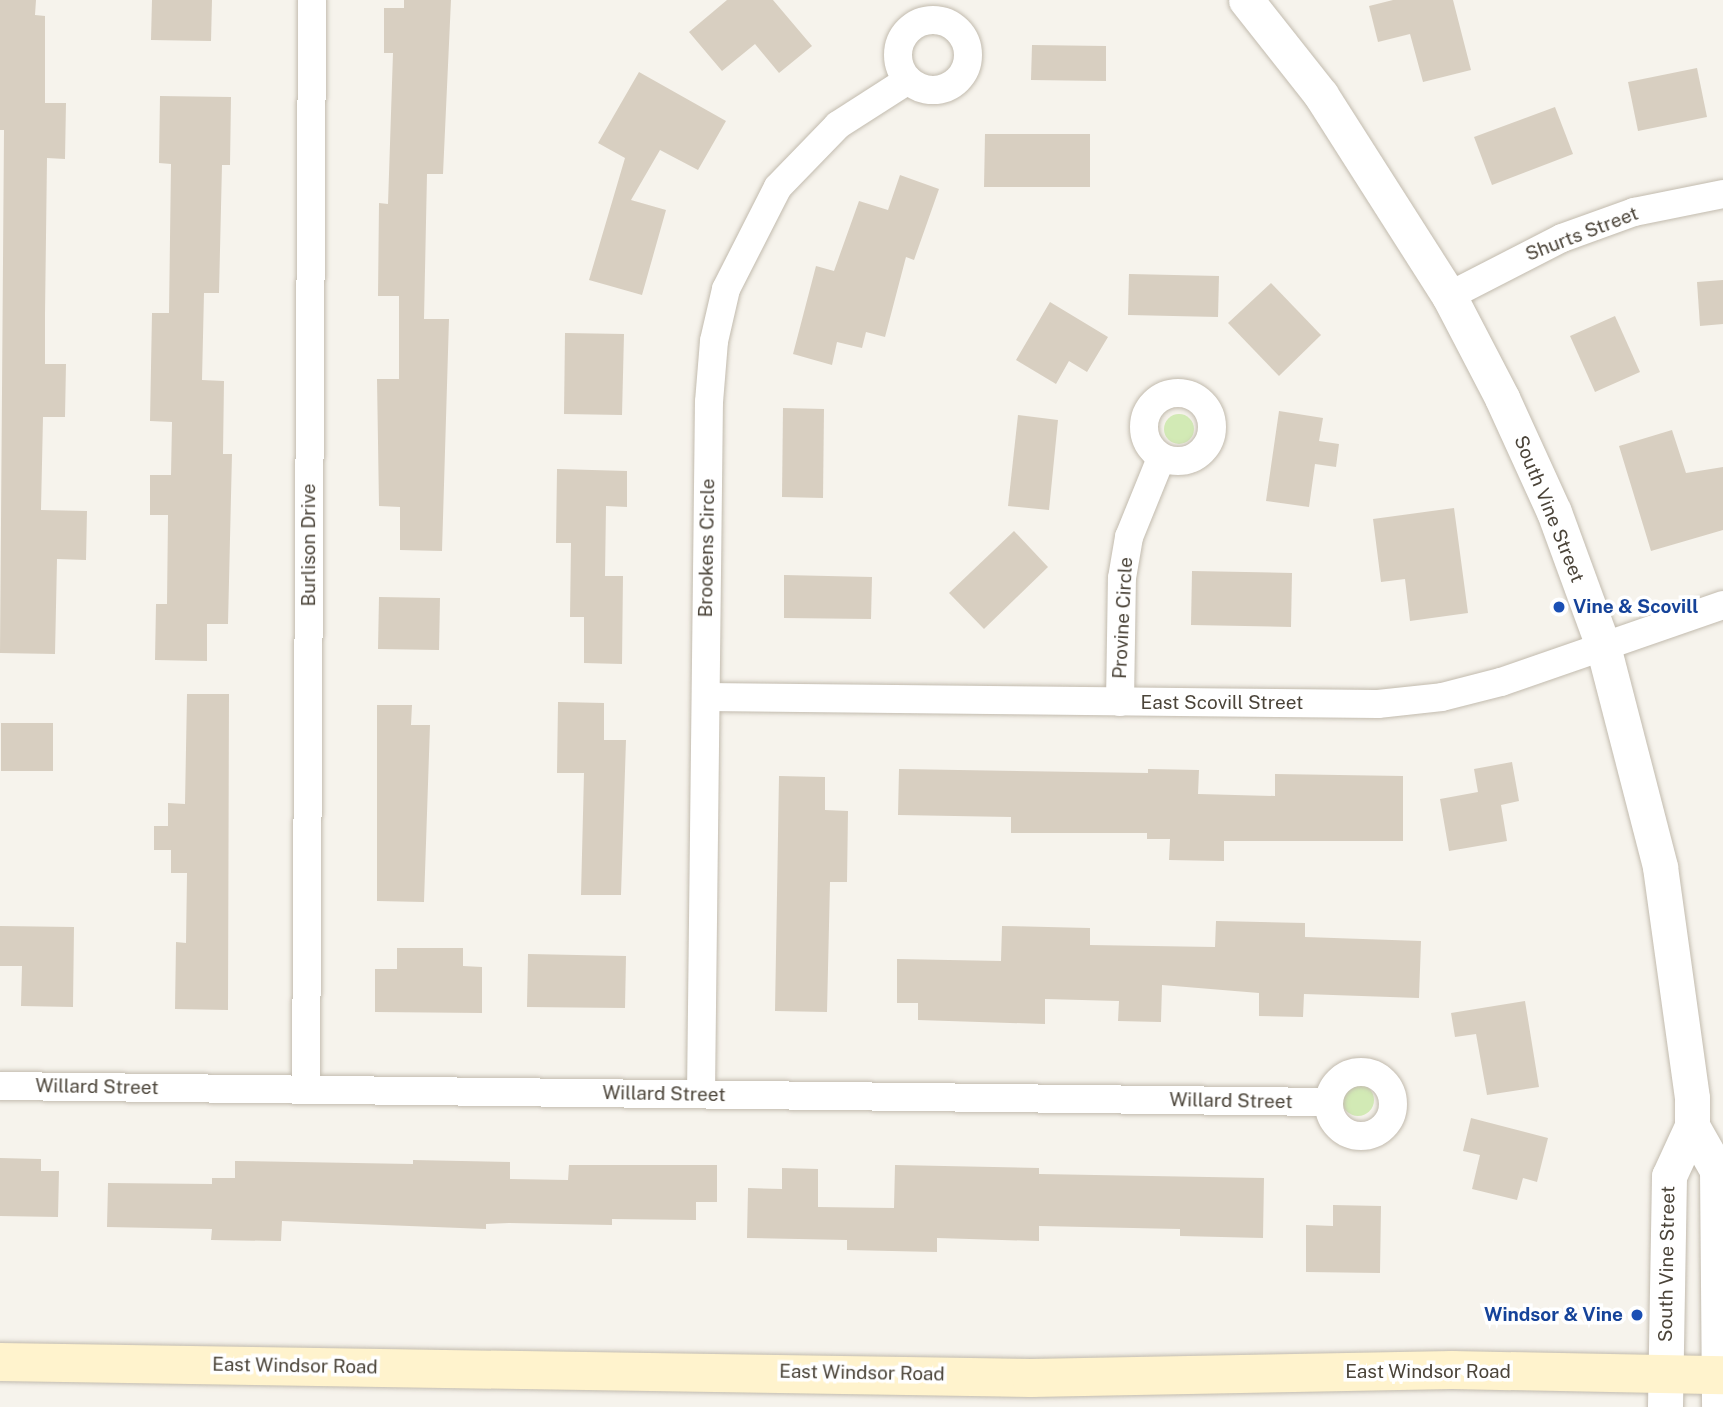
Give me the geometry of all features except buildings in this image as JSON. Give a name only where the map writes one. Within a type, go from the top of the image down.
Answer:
[{"type":"main road","name":"East Windsor Road","points":[[0,1362],[1031,1378],[1452,1370],[1665,1391],[1720,1386]]},
{"type":"street","name":"Burlison Drive","points":[[306,1090],[312,0]]},
{"type":"street","name":"South Vine Street","points":[[1246,0],[1329,106],[1449,296],[1502,398],[1554,512],[1603,646],[1660,867],[1678,974],[1692,1126],[1717,1170],[1720,1386]]},
{"type":"street","name":"Brookens Circle","points":[[701,1094],[709,401],[714,341],[726,289],[778,187],[799,162],[838,125],[908,80]]},
{"type":"street","name":"Shurts Street","points":[[1449,296],[1562,237],[1634,212],[1723,194]]},
{"type":"street","name":"Provine Circle","points":[[1120,702],[1122,578],[1129,537],[1161,457]]},
{"type":"street","name":"East Scovill Street","points":[[706,696],[1378,704],[1442,697],[1501,682],[1723,605]]},
{"type":"street","name":"Willard Street","points":[[0,1086],[1328,1102]]},
{"type":"street","name":"South Vine Street","points":[[1665,1391],[1669,1176],[1692,1126]]},
{"type":"green space","points":[[1179,414],[1185,415],[1193,423],[1193,435],[1185,443],[1179,444],[1173,443],[1165,435],[1164,429],[1165,423],[1173,415]]},
{"type":"green space","points":[[1358,1084],[1369,1089],[1374,1100],[1369,1111],[1358,1116],[1347,1111],[1342,1100],[1347,1089]]},
{"type":"place","name":"Vine & Scovill","points":[[1559,607]]},
{"type":"place","name":"Windsor & Vine","points":[[1637,1315]]}]
